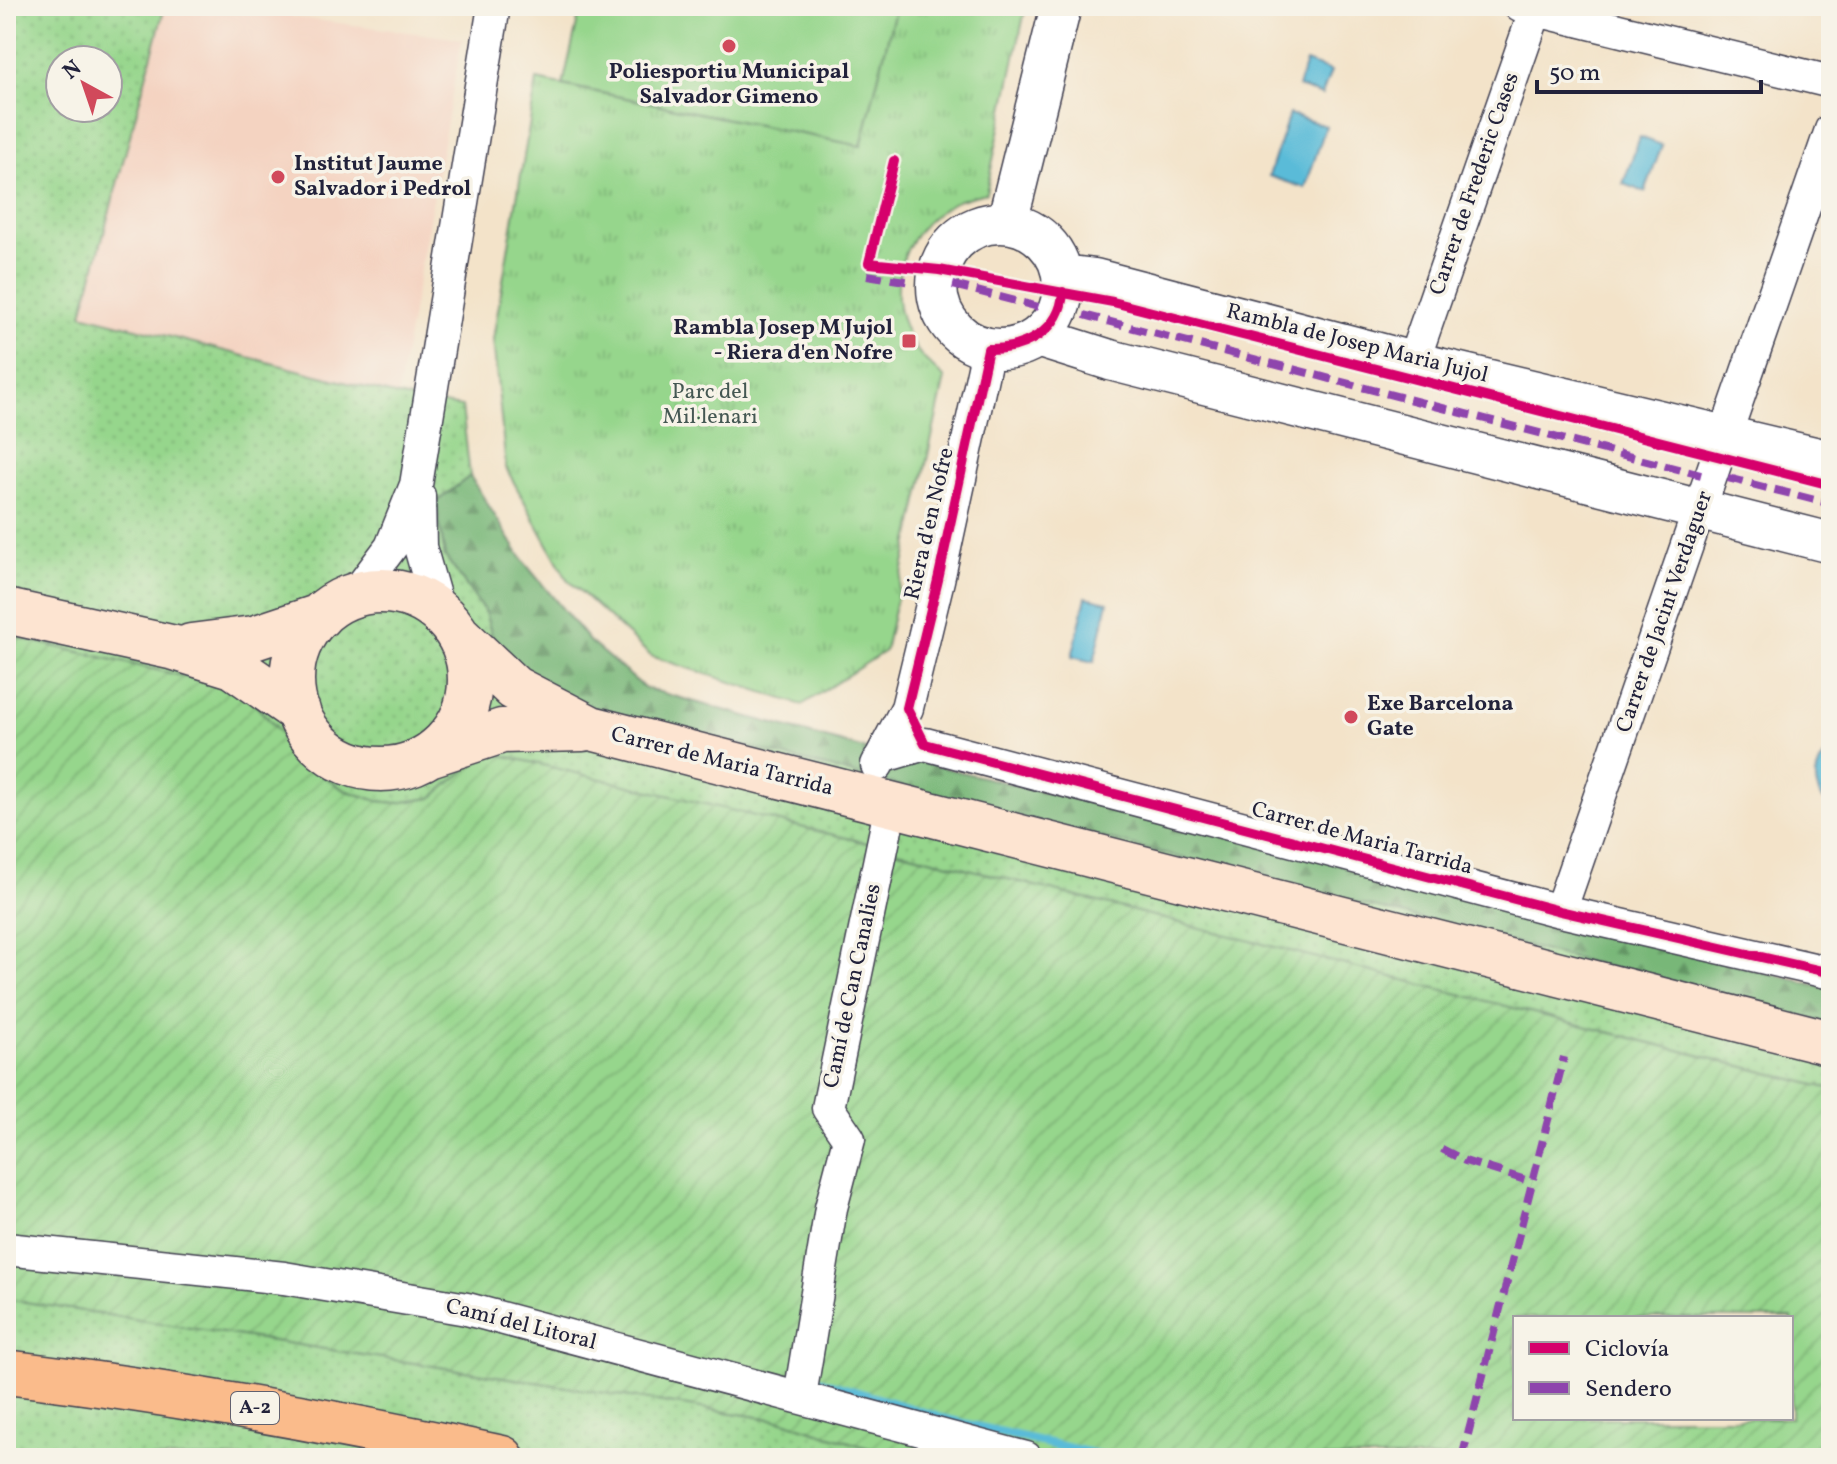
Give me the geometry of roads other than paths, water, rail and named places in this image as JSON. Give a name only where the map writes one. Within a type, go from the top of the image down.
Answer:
[{"type":"highway","name":"A-2","points":[[6,1372],[107,1384],[324,1419],[502,1458]]},
{"type":"main road","points":[[175,648],[254,638],[338,606],[379,591],[403,594],[449,624],[469,668],[467,701],[454,731],[430,755],[393,768],[354,765],[319,745],[298,711],[293,691],[294,660],[301,641],[338,606]]},
{"type":"main road","points":[[6,611],[175,648],[233,666],[298,711]]},
{"type":"main road","name":"Carrer de Maria Tarrida","points":[[449,624],[514,688],[591,728],[1831,1043]]},
{"type":"main road","name":"Carrer de Maria Tarrida","points":[[430,755],[502,731],[591,728]]},
{"type":"street","points":[[338,606],[391,547],[416,485],[494,6]]},
{"type":"street","points":[[1007,223],[1061,6]]},
{"type":"street","points":[[1531,7],[1831,82]]},
{"type":"street","name":"Carrer de Frederic Cases","points":[[1413,362],[1531,7]]},
{"type":"street","name":"Carrer de Jacint Verdaguer","points":[[1560,911],[1831,130]]},
{"type":"street","points":[[1007,223],[1027,228],[1044,239],[1056,256],[1063,275],[1062,308],[1037,337],[1008,349],[988,349],[965,340],[940,309],[937,279],[942,260],[953,243],[969,230],[988,224],[1007,223]]},
{"type":"street","name":"Rambla de Josep Maria Jujol","points":[[1063,275],[1095,279],[1413,362],[1831,461]]},
{"type":"street","points":[[1037,337],[1092,355],[1831,543]]},
{"type":"street","name":"Riera d'en Nofre","points":[[873,800],[881,757],[907,708],[988,349]]},
{"type":"street","points":[[416,485],[421,504],[421,555],[449,624]]},
{"type":"street","points":[[881,757],[925,744],[907,708]]},
{"type":"street","name":"Carrer de Maria Tarrida","points":[[925,744],[1560,911],[1831,973]]},
{"type":"street","name":"Camí de Can Canalies","points":[[800,1396],[831,1208],[849,1139],[828,1108],[873,800]]},
{"type":"street","name":"Camí del Litoral","points":[[6,1249],[284,1278],[467,1309],[1026,1458]]},
{"type":"water","points":[[1306,62],[1331,71],[1322,95],[1298,87]]},
{"type":"water","points":[[1289,114],[1326,126],[1305,188],[1269,176]]},
{"type":"water","points":[[1640,137],[1662,145],[1645,192],[1623,184]]},
{"type":"water","points":[[1086,597],[1108,602],[1094,662],[1072,657]]},
{"type":"water","points":[[1831,749],[1831,807],[1819,793],[1816,778],[1820,763]]},
{"type":"waterway","points":[[820,1381],[948,1420],[1111,1458]]},
{"type":"place","name":"Poliesportiu Municipal Salvador Gimeno","points":[[729,46]]},
{"type":"place","name":"Institut Jaume Salvador i Pedrol","points":[[278,177]]},
{"type":"place","name":"Rambla Josep M Jujol - Riera d'en Nofre","points":[[909,341]]},
{"type":"place","name":"Exe Barcelona Gate","points":[[1351,717]]},
{"type":"park label","name":"Parc del Mil·lenari","points":[[710,404]]}]
